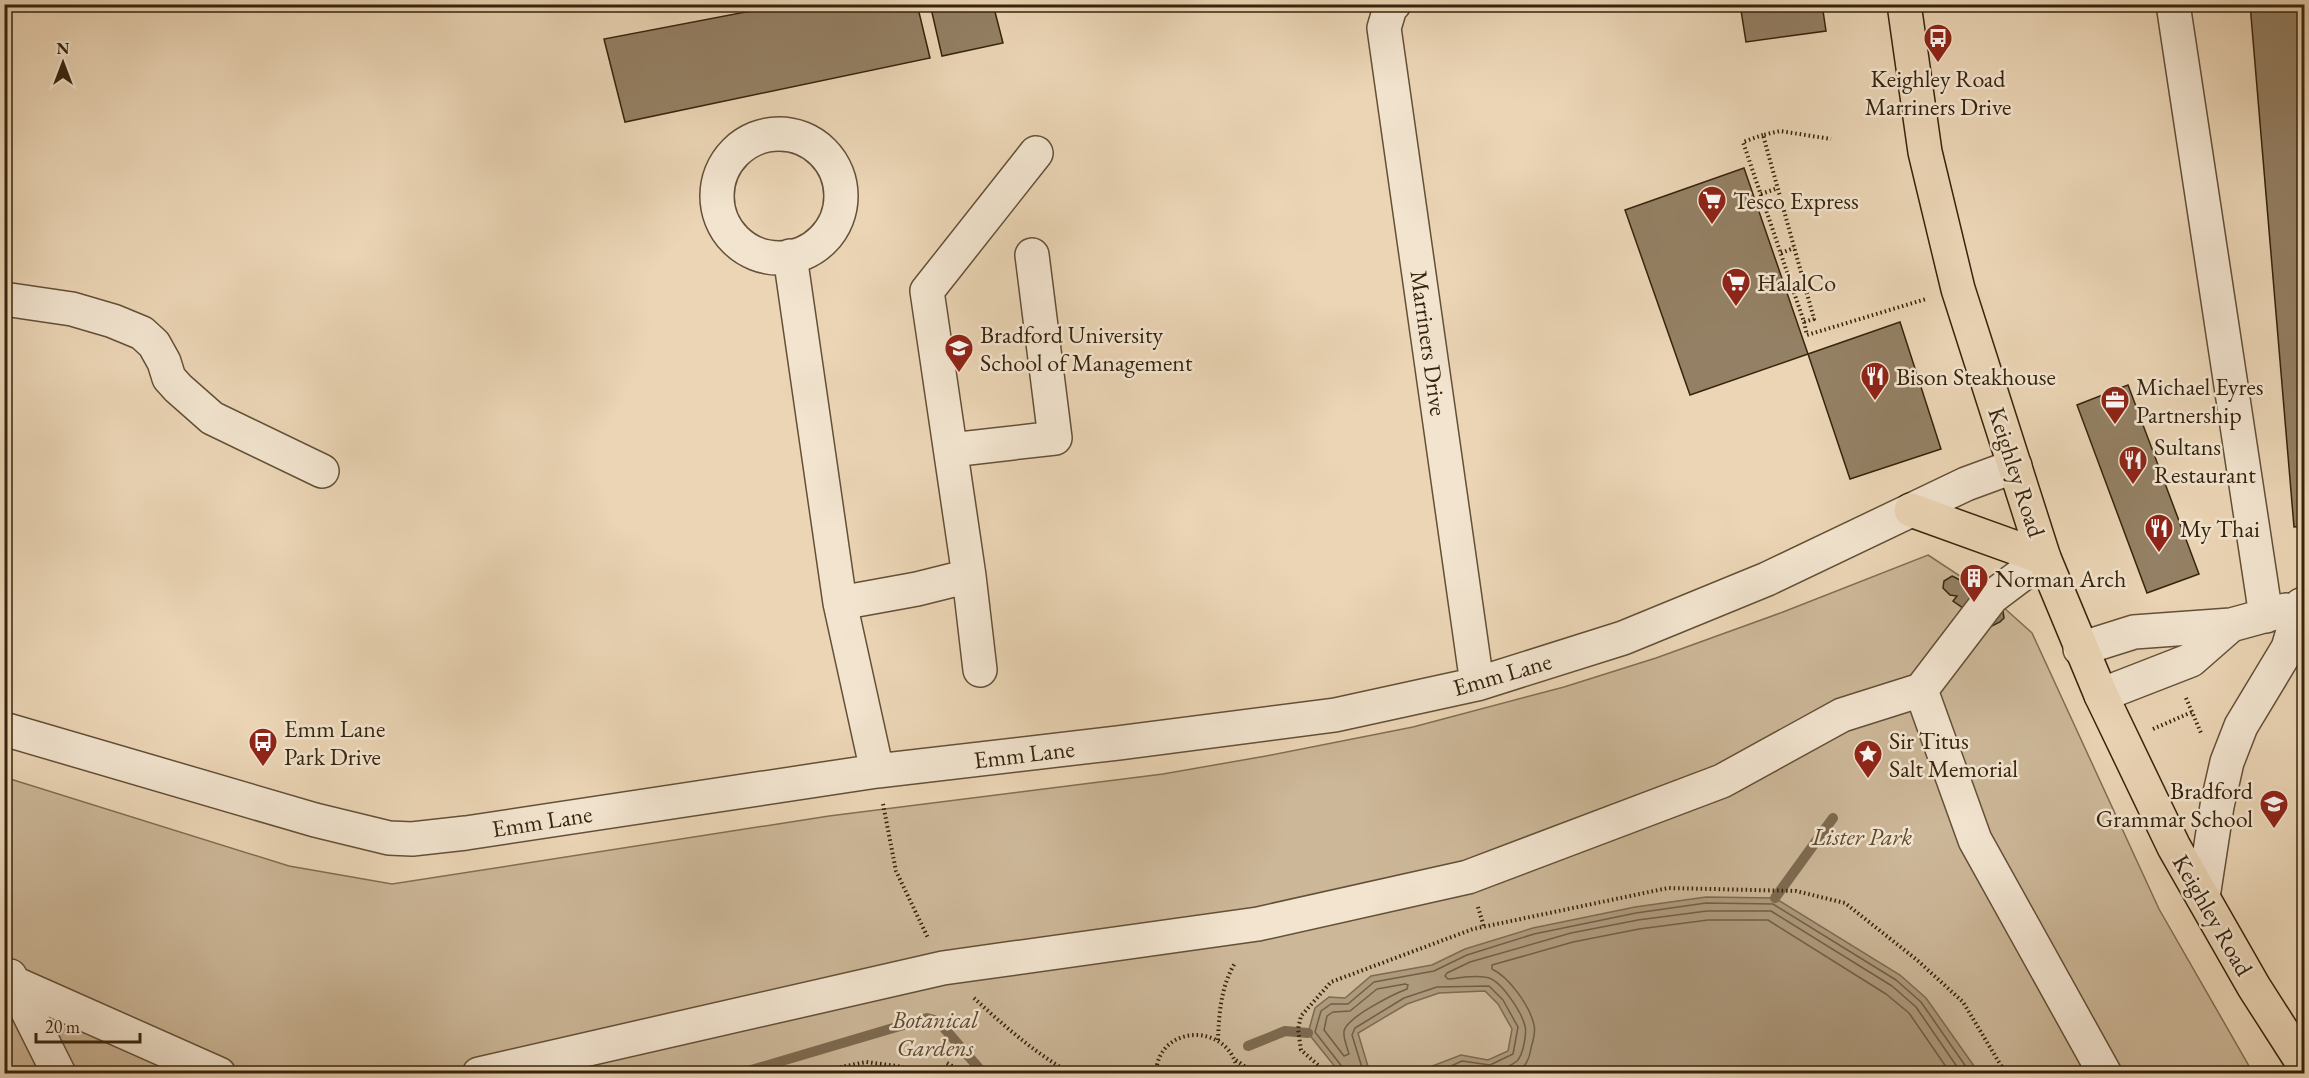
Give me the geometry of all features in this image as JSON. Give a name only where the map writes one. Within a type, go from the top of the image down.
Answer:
[{"type":"highway","name":"Keighley Road","points":[[1904,4],[1925,152],[1958,289],[2044,558],[2080,649],[2174,847],[2254,987],[2304,1065]]},
{"type":"highway","points":[[1911,510],[2044,558]]},
{"type":"street","name":"Marriners Drive","points":[[1394,4],[1390,8],[1384,28],[1477,684]]},
{"type":"street","points":[[2173,4],[2266,616]]},
{"type":"street","points":[[980,670],[969,576],[927,291],[1036,153]]},
{"type":"street","points":[[951,450],[1055,438],[1032,255]]},
{"type":"street","points":[[790,256],[840,603],[877,771]]},
{"type":"street","points":[[4,299],[72,309],[113,321],[142,333],[154,344],[164,362],[169,378],[212,418],[322,471]]},
{"type":"street","name":"Emm Lane","points":[[4,729],[315,820],[389,837],[412,839],[466,833],[877,771],[1335,715],[1477,684],[1623,638],[1767,579],[1966,484],[2015,466]]},
{"type":"street","points":[[479,1074],[943,968],[1258,924],[1468,878],[1722,781],[1842,715],[1922,690],[1992,597],[2044,558]]},
{"type":"street","points":[[840,603],[918,589],[969,576]]},
{"type":"street","points":[[2080,649],[2134,632],[2231,624],[2303,604]]},
{"type":"street","points":[[2203,897],[2217,806],[2227,762],[2241,726],[2288,648],[2303,604]]},
{"type":"street","points":[[2101,694],[2191,660],[2231,624]]},
{"type":"street","points":[[1922,690],[1975,840],[2105,1074]]},
{"type":"street","points":[[9,975],[59,1074]]},
{"type":"street","points":[[9,975],[219,1074]]},
{"type":"path","points":[[1831,140],[1780,131],[1743,142],[1807,334],[1958,289]]},
{"type":"path","points":[[1763,135],[1814,319],[1804,322]]},
{"type":"path","points":[[1761,194],[1778,188]]},
{"type":"path","points":[[1781,253],[1794,248]]},
{"type":"path","points":[[877,771],[896,870],[943,968],[994,1017],[1056,1065],[1072,1074]]},
{"type":"path","points":[[1329,1074],[1301,1050],[1298,1029],[1301,1016],[1331,982],[1473,929],[1668,888],[1796,891],[1845,903],[1917,960],[1963,1002],[2006,1074]]},
{"type":"path","points":[[1218,1040],[1219,1008],[1230,971],[1258,924]]},
{"type":"path","points":[[1156,1074],[1161,1055],[1169,1045],[1193,1034],[1206,1035],[1218,1040],[1236,1060],[1255,1074]]},
{"type":"path","points":[[1236,1060],[1238,1074]]},
{"type":"path","points":[[821,1074],[821,1071],[866,1062],[930,1074]]},
{"type":"path","points":[[947,1063],[967,1074]]},
{"type":"green space","name":"Lister Park","points":[[1928,555],[1992,597],[2032,633],[2159,909],[2253,1073],[5,1073],[4,777],[289,866],[392,884],[829,816],[1163,774],[1413,727],[1564,687],[1656,658],[1783,612]]},
{"type":"water","points":[[1706,897],[1775,898],[1900,975],[1926,998],[1979,1073],[1427,1073],[1432,1066],[1461,1055],[1488,1060],[1508,1051],[1512,1029],[1498,1004],[1485,991],[1439,993],[1407,1004],[1358,1033],[1370,1073],[1340,1073],[1308,1033],[1315,1008],[1329,997],[1345,998],[1371,976],[1432,965],[1465,949],[1533,928],[1635,907]]},
{"type":"building","points":[[787,4],[917,4],[930,58],[625,122],[604,39]]},
{"type":"building","points":[[930,4],[993,4],[1003,43],[942,56]]},
{"type":"building","points":[[1740,4],[1822,4],[1826,31],[1746,42]]},
{"type":"building","points":[[2250,4],[2304,4],[2304,526],[2294,527]]},
{"type":"building","points":[[1744,168],[1808,354],[1690,395],[1625,210]]},
{"type":"building","name":"Bison Steakhouse","points":[[1900,322],[1941,449],[1850,479],[1808,354]]},
{"type":"building","points":[[2128,385],[2199,574],[2147,593],[2077,405]]},
{"type":"building","name":"Norman Arch","points":[[1952,576],[2003,611],[2004,618],[1990,627],[1953,601],[1957,596],[1950,595],[1943,588],[1944,581]]},
{"type":"waterway","points":[[1775,898],[1833,818]]},
{"type":"waterway","points":[[738,1074],[927,1018],[938,1021],[984,1074]]},
{"type":"waterway","points":[[1248,1046],[1285,1031],[1308,1033]]},
{"type":"place","name":"Keighley Road Marriners Drive","points":[[1938,64]]},
{"type":"place","name":"Tesco Express","points":[[1712,226]]},
{"type":"place","name":"HalalCo","points":[[1736,308]]},
{"type":"place","name":"Bradford University School of Management","points":[[959,374]]},
{"type":"place","name":"Bison Steakhouse","points":[[1875,402]]},
{"type":"place","name":"Michael Eyres Partnership","points":[[2115,426]]},
{"type":"place","name":"Sultans Restaurant","points":[[2133,486]]},
{"type":"place","name":"My Thai","points":[[2159,554]]},
{"type":"place","name":"Norman Arch","points":[[1974,604]]},
{"type":"place","name":"Emm Lane Park Drive","points":[[263,768]]},
{"type":"place","name":"Sir Titus Salt Memorial","points":[[1868,780]]},
{"type":"place","name":"Bradford Grammar School","points":[[2274,830]]},
{"type":"park label","name":"Botanical Gardens","points":[[935,1033]]}]
